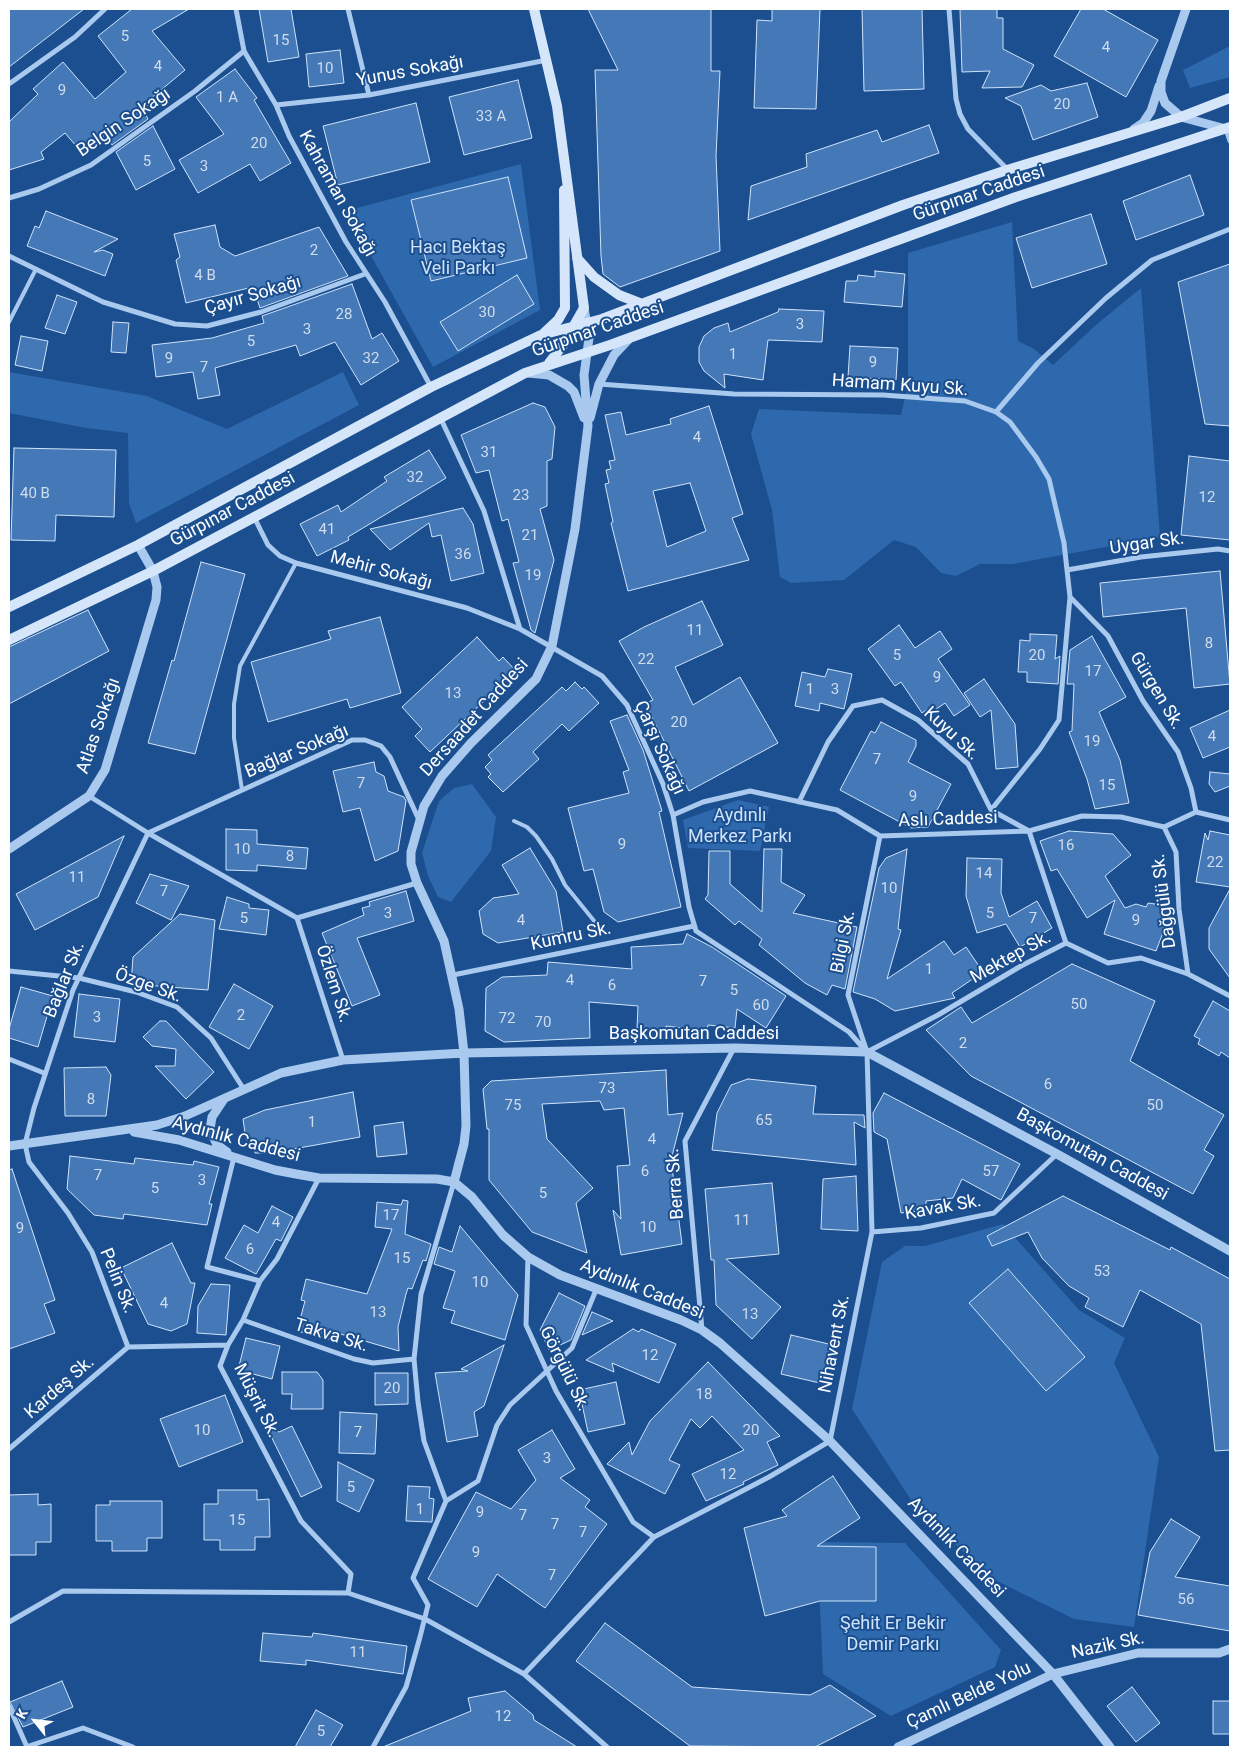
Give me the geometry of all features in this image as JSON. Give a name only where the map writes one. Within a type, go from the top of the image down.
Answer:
[{"type":"main road","name":"Dersaadet Caddesi","points":[[534,9],[547,60],[564,147],[584,308]]},
{"type":"main road","name":"Gürpınar Caddesi","points":[[9,607],[138,545],[431,387],[541,335],[587,323],[642,304],[903,205],[1007,170],[1181,117],[1230,98]]},
{"type":"main road","name":"Gürpınar Caddesi","points":[[9,640],[152,571],[440,416],[525,373],[1016,197],[1229,127]]},
{"type":"main road","name":"Dersaadet Caddesi","points":[[541,335],[558,320],[564,308],[564,147]]},
{"type":"main road","points":[[578,258],[594,277],[619,295],[642,304]]},
{"type":"main road","points":[[548,364],[563,345],[584,308]]},
{"type":"street","points":[[9,84],[75,37],[105,9]]},
{"type":"street","name":"Kahraman Sokağı","points":[[236,9],[244,51],[276,105],[289,136],[365,274],[385,302],[431,387]]},
{"type":"street","points":[[348,9],[369,94]]},
{"type":"street","points":[[949,9],[956,98],[960,114],[968,130],[1007,170]]},
{"type":"street","points":[[1130,132],[1143,122],[1151,110],[1186,9]]},
{"type":"street","name":"Belgin Sokağı","points":[[9,198],[39,189],[91,165],[195,91],[244,51]]},
{"type":"street","name":"Yunus Sokağı","points":[[276,105],[369,94],[547,60]]},
{"type":"street","points":[[1160,81],[1165,103],[1181,117],[1229,127],[1230,141]]},
{"type":"street","points":[[996,412],[1038,363],[1106,298],[1152,260],[1230,229]]},
{"type":"street","name":"Çayır Sokağı","points":[[9,256],[103,302],[175,324],[207,326],[261,312],[365,274]]},
{"type":"street","name":"Dersaadet Caddesi","points":[[454,1182],[464,1144],[466,1126],[464,1053],[453,975],[444,941],[417,882],[411,864],[411,852],[418,820],[431,792],[442,776],[471,743],[536,679],[552,646],[575,529],[588,426],[584,375],[588,351],[587,323],[584,308]]},
{"type":"street","points":[[588,426],[598,384],[614,355],[632,336]]},
{"type":"street","points":[[525,373],[549,375],[568,386],[574,392],[588,426]]},
{"type":"street","name":"Hamam Kuyu Sk.","points":[[598,384],[734,394],[883,395],[965,401],[996,412],[1010,422],[1022,436],[1049,479],[1064,543],[1070,597],[1066,662],[1059,720],[1040,749],[991,810]]},
{"type":"street","points":[[440,416],[484,511],[520,629]]},
{"type":"street","name":"Mehir Sokağı","points":[[254,516],[268,545],[280,556],[296,563],[466,608],[520,629]]},
{"type":"street","name":"Atlas Sokağı","points":[[9,850],[89,796],[105,770],[156,600],[157,587],[152,571],[138,545]]},
{"type":"street","name":"Uygar Sk.","points":[[1067,570],[1141,557],[1218,549],[1230,551]]},
{"type":"street","name":"Gürgen Sk.","points":[[1070,597],[1108,636],[1143,701],[1178,752],[1191,788],[1196,812]]},
{"type":"street","name":"Çarşı Sokağı","points":[[520,629],[602,676],[627,705],[663,784],[673,815],[694,926]]},
{"type":"street","name":"Kuyu Sk.","points":[[799,802],[828,742],[853,706],[882,700],[918,720],[968,764],[991,810]]},
{"type":"street","name":"Bağlar Sokağı","points":[[148,833],[352,740],[365,740],[381,746],[390,757],[418,820]]},
{"type":"street","name":"Aslı Caddesi","points":[[673,815],[703,802],[750,791],[837,810],[880,836],[1029,831],[1082,816],[1121,817],[1164,826]]},
{"type":"street","points":[[89,796],[148,833],[297,918],[417,882]]},
{"type":"street","points":[[991,810],[1029,831],[1066,943]]},
{"type":"street","points":[[1164,826],[1196,812],[1230,820]]},
{"type":"street","name":"Dağgülü Sk.","points":[[1164,826],[1176,852],[1179,909],[1188,974]]},
{"type":"street","name":"Bağlar Sk.","points":[[25,1144],[44,1073],[79,978],[148,833]]},
{"type":"street","name":"Bilgi Sk.","points":[[866,1052],[848,995],[880,836]]},
{"type":"street","name":"Özlem Sk.","points":[[297,918],[343,1060]]},
{"type":"street","points":[[694,926],[696,931],[848,1032],[866,1052]]},
{"type":"street","name":"Kumru Sk.","points":[[453,975],[694,926]]},
{"type":"street","name":"Mektep Sk.","points":[[866,1052],[938,1016],[1021,966],[1066,943],[1108,963],[1141,958],[1188,974],[1230,996]]},
{"type":"street","name":"Özge Sk.","points":[[9,971],[79,978],[136,992],[177,1007],[211,1038],[243,1088]]},
{"type":"street","name":"Başkomutan Caddesi","points":[[119,1131],[167,1122],[281,1073],[343,1060],[464,1053],[735,1048],[866,1052],[1057,1154],[1230,1251]]},
{"type":"street","name":"Berra Sk.","points":[[702,1330],[685,1141],[735,1048]]},
{"type":"street","name":"Nihavent Sk.","points":[[830,1441],[872,1232],[866,1052]]},
{"type":"street","points":[[9,1059],[44,1073]]},
{"type":"street","points":[[225,1097],[212,1117],[210,1129],[217,1145],[234,1157],[208,1267],[260,1281]]},
{"type":"street","points":[[9,1146],[119,1131]]},
{"type":"street","name":"Aydınlık Caddesi","points":[[119,1131],[179,1140],[276,1170],[319,1178],[437,1179],[454,1182],[472,1196],[503,1235],[528,1257],[560,1275],[596,1290],[681,1320],[702,1330],[720,1343],[830,1441],[1053,1674],[1110,1747]]},
{"type":"street","name":"Pelin Sk.","points":[[25,1144],[25,1153],[29,1162],[68,1213],[92,1252],[128,1346]]},
{"type":"street","name":"Kavak Sk.","points":[[872,1232],[921,1228],[994,1212],[1057,1154]]},
{"type":"street","name":"Müşrit Sk.","points":[[319,1178],[277,1258],[260,1281],[243,1320],[228,1345],[220,1366],[301,1521],[351,1574],[348,1593]]},
{"type":"street","points":[[446,1501],[424,1440],[414,1359],[421,1294],[454,1182]]},
{"type":"street","name":"Görgülü Sk.","points":[[528,1257],[526,1325],[556,1391],[633,1522],[654,1537]]},
{"type":"street","points":[[373,1747],[406,1687],[428,1605],[412,1578],[446,1501],[478,1481],[496,1425],[510,1405],[572,1348],[596,1290]]},
{"type":"street","name":"Takva Sk.","points":[[243,1320],[354,1359],[373,1363],[414,1359]]},
{"type":"street","points":[[128,1346],[228,1345]]},
{"type":"street","name":"Kardeş Sk.","points":[[9,1449],[128,1346]]},
{"type":"street","points":[[524,1674],[654,1537],[769,1477],[830,1441]]},
{"type":"street","points":[[9,1622],[63,1591],[348,1593],[425,1619],[524,1674],[607,1747]]},
{"type":"street","name":"Nazik Sk.","points":[[1053,1674],[1138,1653],[1218,1653],[1230,1649]]},
{"type":"street","name":"Çamlı Belde Yolu","points":[[898,1747],[1053,1674]]},
{"type":"street","points":[[9,1706],[27,1747],[83,1728],[133,1747]]},
{"type":"lane","points":[[9,322],[36,269]]},
{"type":"lane","points":[[242,790],[234,738],[234,704],[240,666],[296,563]]},
{"type":"lane","points":[[514,821],[528,827],[536,836],[552,859],[565,885],[594,922]]},
{"type":"green space","points":[[1230,46],[1230,77],[1190,88],[1183,70]]},
{"type":"green space","name":"Hacı Bektaş Veli Parkı","points":[[521,164],[540,310],[433,367],[346,211]]},
{"type":"green space","points":[[1012,222],[1018,341],[1034,349],[1053,365],[1097,324],[1141,288],[1160,537],[1013,564],[980,564],[956,576],[941,573],[916,547],[894,540],[844,580],[791,583],[780,577],[772,510],[751,434],[759,409],[901,415],[908,385],[908,253]]},
{"type":"green space","points":[[9,372],[147,396],[227,429],[343,372],[359,405],[136,523],[129,503],[128,433],[86,428],[9,413]]},
{"type":"green space","points":[[472,784],[496,817],[491,851],[451,902],[438,897],[428,876],[422,853],[439,801],[454,788]]},
{"type":"green space","name":"Aydınlı Merkez Parkı","points":[[738,800],[769,807],[760,851],[688,848],[683,820]]},
{"type":"green space","points":[[1003,1224],[1079,1310],[1125,1338],[1114,1363],[1159,1457],[1134,1627],[1074,1619],[991,1578],[915,1506],[852,1409],[882,1262],[905,1246],[925,1246]]},
{"type":"green space","name":"Şehit Er Bekir Demir Parkı","points":[[817,1542],[905,1543],[1001,1650],[995,1667],[891,1716],[823,1674]]},
{"type":"building","points":[[9,9],[84,9],[9,67]]},
{"type":"building","points":[[132,9],[189,9],[152,31],[185,70],[149,100],[151,103],[143,109],[148,119],[112,145],[106,134],[83,154],[65,133],[41,152],[44,159],[9,170],[9,122],[38,94],[33,89],[63,62],[95,99],[126,72],[98,36]]},
{"type":"building","points":[[259,9],[291,9],[299,57],[268,62]]},
{"type":"building","points":[[588,9],[711,9],[711,71],[720,71],[716,156],[720,251],[620,287],[603,274],[595,70],[618,70]]},
{"type":"building","points":[[772,9],[820,9],[816,109],[754,108],[757,20],[772,21]]},
{"type":"building","points":[[862,9],[922,9],[924,89],[864,91]]},
{"type":"building","points":[[960,9],[997,9],[997,18],[1003,18],[1003,49],[1034,65],[1022,87],[982,88],[990,71],[962,72]]},
{"type":"building","points":[[1081,9],[1103,9],[1158,40],[1126,97],[1054,56]]},
{"type":"building","points":[[340,50],[344,83],[309,87],[306,54]]},
{"type":"building","points":[[235,69],[257,98],[254,100],[291,163],[260,181],[250,164],[198,193],[179,160],[224,134],[196,97]]},
{"type":"building","points":[[518,80],[532,138],[464,155],[449,97]]},
{"type":"building","points":[[1087,83],[1098,117],[1033,140],[1021,106],[1005,98],[1041,85],[1051,91]]},
{"type":"building","points":[[416,103],[430,162],[338,185],[323,126]]},
{"type":"building","points":[[929,125],[939,153],[748,220],[751,186],[807,167],[806,154],[877,130],[882,142]]},
{"type":"building","points":[[153,126],[175,169],[136,190],[116,152]]},
{"type":"building","points":[[1190,175],[1204,215],[1136,240],[1123,201]]},
{"type":"building","points":[[508,177],[527,258],[431,281],[411,200]]},
{"type":"building","points":[[46,211],[118,239],[94,252],[103,250],[113,254],[105,276],[27,246],[35,226],[39,228]]},
{"type":"building","points":[[1091,214],[1107,264],[1032,288],[1016,238]]},
{"type":"building","points":[[215,225],[220,247],[235,256],[319,227],[348,276],[260,308],[253,287],[186,303],[176,260],[180,257],[174,234]]},
{"type":"building","points":[[1230,264],[1230,426],[1205,424],[1178,282]]},
{"type":"building","points":[[875,271],[905,274],[902,307],[844,302],[846,281],[857,281],[858,275],[875,277]]},
{"type":"building","points":[[517,275],[534,304],[458,351],[440,322]]},
{"type":"building","points":[[352,284],[372,339],[382,333],[399,361],[361,385],[335,342],[300,356],[296,345],[215,368],[220,395],[198,399],[193,372],[156,377],[152,345],[212,338],[264,323],[262,316]]},
{"type":"building","points":[[57,295],[77,302],[65,334],[45,328]]},
{"type":"building","points":[[779,309],[824,311],[822,342],[768,340],[763,380],[724,374],[725,388],[704,371],[699,362],[699,347],[704,336],[714,328],[728,323],[730,332],[778,312]]},
{"type":"building","points":[[113,322],[129,323],[126,353],[111,352]]},
{"type":"building","points":[[21,336],[48,341],[42,371],[15,365]]},
{"type":"building","points":[[850,346],[898,348],[896,380],[848,377]]},
{"type":"building","points":[[533,403],[545,407],[555,427],[552,459],[547,461],[547,506],[540,509],[554,560],[535,633],[531,630],[513,563],[519,562],[508,519],[502,521],[489,470],[476,473],[461,435]]},
{"type":"building","points":[[709,406],[743,514],[732,518],[749,560],[628,591],[611,523],[613,522],[605,484],[609,483],[606,470],[611,469],[609,461],[615,460],[605,415],[621,412],[626,435],[671,424],[670,419]],"holes":[[[690,483],[706,531],[667,547],[653,491]]]},
{"type":"building","points":[[14,448],[116,450],[114,517],[56,515],[55,541],[11,540]]},
{"type":"building","points":[[429,450],[446,478],[348,537],[349,540],[317,556],[300,524],[338,505],[341,512],[387,481],[384,477]]},
{"type":"building","points":[[1189,456],[1230,461],[1230,540],[1181,535]]},
{"type":"building","points":[[463,508],[473,524],[484,573],[451,581],[441,535],[432,537],[429,523],[390,550],[370,529]]},
{"type":"building","points":[[201,562],[245,574],[195,754],[148,743],[172,660],[174,661]]},
{"type":"building","points":[[1220,571],[1230,684],[1194,688],[1186,608],[1103,617],[1100,583]]},
{"type":"building","points":[[702,601],[723,645],[675,667],[693,705],[740,677],[778,743],[689,791],[647,707],[646,703],[653,700],[619,641],[644,627]]},
{"type":"building","points":[[88,610],[109,651],[9,704],[9,647]]},
{"type":"building","points":[[380,617],[401,693],[350,708],[347,699],[268,722],[251,662],[331,639],[328,631]]},
{"type":"building","points":[[899,625],[915,648],[940,631],[952,649],[938,659],[970,705],[954,716],[945,703],[935,710],[932,706],[922,713],[901,682],[895,686],[868,649]]},
{"type":"building","points":[[1030,634],[1057,635],[1055,659],[1060,656],[1058,684],[1027,682],[1027,672],[1018,672],[1020,640],[1030,641]]},
{"type":"building","points":[[1092,636],[1126,697],[1099,712],[1120,760],[1129,803],[1095,809],[1087,779],[1069,732],[1072,731],[1074,684],[1067,684],[1070,650]]},
{"type":"building","points":[[477,637],[499,661],[503,657],[516,671],[430,752],[415,736],[422,729],[402,707]]},
{"type":"building","points":[[828,669],[852,674],[844,709],[820,703],[819,711],[795,706],[802,672],[825,677]]},
{"type":"building","points":[[984,679],[1015,724],[1018,767],[996,769],[991,710],[980,717],[964,693]]},
{"type":"building","points":[[575,682],[582,689],[584,687],[599,703],[569,731],[562,724],[533,752],[539,759],[503,792],[488,777],[491,774],[485,767],[492,760],[488,755],[562,687],[566,691]]},
{"type":"building","points":[[1230,710],[1230,747],[1203,758],[1190,728]]},
{"type":"building","points":[[627,715],[643,750],[662,811],[659,812],[681,907],[618,922],[604,912],[593,869],[584,871],[568,808],[629,793],[623,772],[629,770],[610,721]]},
{"type":"building","points":[[881,722],[916,740],[916,746],[908,762],[951,784],[928,827],[911,828],[840,790],[871,731],[875,733]]},
{"type":"building","points":[[374,762],[376,772],[384,776],[388,791],[404,797],[406,801],[398,851],[375,861],[360,808],[343,812],[333,771]]},
{"type":"building","points":[[1210,772],[1230,774],[1230,786],[1215,792],[1209,784]]},
{"type":"building","points":[[226,829],[257,830],[257,844],[308,848],[306,869],[257,865],[257,871],[226,870]]},
{"type":"building","points":[[1069,831],[1113,834],[1131,855],[1105,876],[1125,908],[1136,904],[1146,907],[1148,903],[1162,905],[1164,930],[1156,951],[1104,934],[1115,900],[1087,918],[1057,869],[1051,871],[1040,841]]},
{"type":"building","points":[[1210,831],[1230,835],[1230,887],[1196,882],[1205,833],[1208,840]]},
{"type":"building","points":[[124,836],[98,897],[35,930],[16,894]]},
{"type":"building","points":[[530,848],[556,891],[563,932],[498,943],[483,934],[479,911],[493,898],[519,894],[502,865]]},
{"type":"building","points":[[764,849],[782,849],[781,882],[805,895],[793,913],[857,927],[845,989],[832,985],[827,995],[805,983],[759,945],[762,939],[739,921],[735,925],[705,899],[708,895],[709,851],[730,851],[730,884],[762,912]]},
{"type":"building","points":[[907,849],[898,929],[901,930],[887,979],[944,941],[954,955],[966,947],[983,972],[952,993],[955,998],[895,1011],[875,999],[853,992],[879,868],[886,858]]},
{"type":"building","points":[[967,858],[1002,859],[1001,893],[1009,917],[1037,901],[1052,928],[1020,947],[1006,924],[977,933],[966,896]]},
{"type":"building","points":[[150,874],[189,886],[171,920],[136,903]]},
{"type":"building","points":[[1230,889],[1230,978],[1209,949],[1209,928]]},
{"type":"building","points":[[406,891],[414,921],[357,938],[380,995],[352,1006],[322,933],[364,915],[362,908],[370,906],[369,902]]},
{"type":"building","points":[[227,897],[249,904],[249,908],[269,910],[266,935],[219,929]]},
{"type":"building","points":[[180,914],[215,920],[208,990],[131,984],[133,957]]},
{"type":"building","points":[[687,934],[712,947],[786,996],[766,1028],[737,1009],[735,1028],[708,1025],[707,1031],[666,1026],[666,1030],[637,1028],[638,1006],[589,1002],[590,1038],[504,1042],[485,1031],[486,988],[502,977],[547,975],[548,962],[632,969],[631,947],[683,944]]},
{"type":"building","points":[[1072,964],[1155,1001],[1130,1061],[1224,1115],[1204,1150],[1214,1156],[1193,1194],[971,1076],[926,1030],[961,1007],[972,1023]]},
{"type":"building","points":[[234,984],[273,1006],[249,1049],[209,1027]]},
{"type":"building","points":[[21,987],[53,996],[38,1047],[9,1038],[9,1029]]},
{"type":"building","points":[[79,994],[120,999],[115,1042],[74,1037]]},
{"type":"building","points":[[1213,1001],[1230,1011],[1230,1058],[1221,1052],[1219,1056],[1198,1044],[1200,1039],[1194,1036]]},
{"type":"building","points":[[160,1021],[166,1021],[214,1072],[186,1099],[155,1066],[175,1066],[176,1049],[152,1046],[143,1037]]},
{"type":"building","points":[[106,1067],[111,1075],[106,1116],[65,1116],[64,1068]]},
{"type":"building","points":[[666,1070],[668,1115],[683,1113],[671,1160],[682,1244],[621,1255],[613,1210],[621,1219],[617,1166],[630,1165],[624,1108],[604,1110],[600,1101],[542,1104],[547,1139],[593,1188],[576,1203],[587,1253],[532,1232],[489,1180],[489,1129],[487,1129],[483,1089],[491,1081]]},
{"type":"building","points":[[748,1079],[816,1086],[813,1114],[864,1115],[865,1128],[854,1122],[856,1165],[712,1150],[717,1113],[731,1085]]},
{"type":"building","points":[[353,1092],[360,1137],[271,1153],[255,1153],[253,1139],[246,1140],[243,1119],[265,1110]]},
{"type":"building","points":[[884,1093],[1020,1164],[1001,1200],[962,1179],[953,1198],[926,1201],[926,1210],[901,1213],[887,1139],[874,1132],[873,1113]]},
{"type":"building","points":[[403,1122],[407,1154],[377,1157],[374,1126]]},
{"type":"building","points":[[70,1156],[134,1164],[135,1158],[193,1165],[194,1161],[219,1167],[209,1204],[212,1204],[207,1225],[124,1214],[123,1219],[94,1215],[67,1189]]},
{"type":"building","points":[[12,1169],[55,1300],[44,1304],[55,1333],[9,1349],[9,1170]]},
{"type":"building","points":[[856,1176],[858,1231],[821,1229],[823,1179]]},
{"type":"building","points":[[772,1183],[779,1254],[726,1259],[781,1307],[752,1339],[716,1305],[714,1260],[711,1260],[705,1189]]},
{"type":"building","points":[[1063,1196],[1170,1250],[1171,1247],[1230,1279],[1230,1450],[1215,1451],[1201,1324],[1140,1290],[1123,1327],[1085,1307],[1089,1298],[1069,1286],[1042,1258],[1028,1232],[992,1246],[987,1236]]},
{"type":"building","points":[[403,1200],[408,1201],[405,1234],[431,1244],[426,1261],[423,1260],[412,1289],[408,1288],[406,1294],[398,1327],[399,1351],[337,1333],[336,1341],[297,1331],[305,1301],[301,1300],[306,1279],[367,1294],[392,1229],[375,1227],[377,1202],[401,1205]]},
{"type":"building","points":[[272,1206],[293,1217],[281,1241],[276,1239],[256,1274],[225,1258],[244,1225],[258,1233]]},
{"type":"building","points":[[460,1226],[518,1295],[505,1340],[451,1323],[455,1311],[443,1308],[455,1271],[434,1264],[439,1247],[452,1252]]},
{"type":"building","points":[[172,1243],[191,1283],[195,1283],[187,1324],[171,1331],[148,1324],[121,1268]]},
{"type":"building","points":[[1008,1269],[1085,1357],[1046,1391],[969,1303]]},
{"type":"building","points":[[211,1284],[230,1285],[226,1335],[197,1333],[198,1306]]},
{"type":"building","points":[[559,1293],[585,1306],[571,1340],[549,1350],[540,1330]]},
{"type":"building","points":[[592,1312],[613,1321],[582,1335]]},
{"type":"building","points":[[633,1329],[639,1332],[641,1329],[676,1344],[659,1383],[612,1363],[614,1372],[586,1360]]},
{"type":"building","points":[[791,1335],[833,1345],[824,1384],[781,1374]]},
{"type":"building","points":[[246,1338],[280,1346],[272,1379],[238,1370]]},
{"type":"building","points":[[504,1345],[484,1406],[474,1412],[478,1436],[447,1442],[435,1373],[468,1371],[461,1369]]},
{"type":"building","points":[[708,1362],[780,1436],[767,1442],[778,1465],[743,1482],[744,1484],[706,1501],[692,1474],[744,1450],[712,1416],[700,1428],[691,1419],[669,1460],[680,1465],[665,1494],[607,1464],[629,1442],[632,1455],[650,1421]]},
{"type":"building","points":[[282,1372],[317,1372],[323,1380],[323,1409],[291,1409],[292,1394],[282,1394]]},
{"type":"building","points":[[375,1373],[408,1373],[408,1404],[375,1405]]},
{"type":"building","points":[[616,1382],[625,1424],[588,1432],[579,1390]]},
{"type":"building","points":[[225,1395],[243,1442],[179,1467],[160,1419]]},
{"type":"building","points":[[340,1412],[377,1414],[375,1454],[339,1453]]},
{"type":"building","points":[[266,1426],[279,1432],[292,1426],[322,1487],[301,1497]]},
{"type":"building","points":[[552,1430],[575,1469],[560,1478],[590,1500],[585,1507],[607,1524],[545,1608],[497,1574],[477,1607],[428,1579],[476,1492],[511,1509],[536,1480],[518,1450]]},
{"type":"building","points":[[338,1462],[374,1480],[359,1512],[337,1501]]},
{"type":"building","points":[[833,1476],[860,1518],[817,1546],[876,1547],[876,1601],[820,1601],[765,1616],[744,1528],[787,1516],[782,1510]]},
{"type":"building","points":[[408,1486],[430,1487],[429,1498],[434,1499],[432,1522],[406,1521]]},
{"type":"building","points":[[218,1490],[257,1490],[257,1500],[269,1499],[270,1537],[255,1537],[255,1550],[220,1550],[220,1540],[204,1540],[204,1504],[218,1504]]},
{"type":"building","points":[[38,1494],[38,1505],[51,1504],[51,1542],[36,1542],[36,1555],[9,1555],[9,1495]]},
{"type":"building","points":[[110,1501],[162,1501],[162,1538],[147,1538],[147,1551],[112,1551],[112,1541],[96,1541],[96,1505],[110,1505]]},
{"type":"building","points":[[1171,1519],[1200,1537],[1175,1577],[1230,1586],[1230,1631],[1138,1615],[1150,1552]]},
{"type":"building","points":[[605,1623],[692,1687],[810,1695],[830,1685],[876,1716],[815,1747],[690,1746],[576,1661]]},
{"type":"building","points":[[263,1633],[312,1637],[313,1633],[407,1646],[403,1674],[306,1660],[306,1665],[260,1661]]},
{"type":"building","points":[[62,1681],[73,1707],[23,1727],[10,1702]]},
{"type":"building","points":[[1132,1687],[1160,1723],[1136,1742],[1107,1706]]},
{"type":"building","points":[[505,1691],[533,1715],[534,1720],[577,1747],[383,1747],[471,1711],[468,1698]]},
{"type":"building","points":[[1213,1701],[1230,1701],[1230,1734],[1213,1734]]},
{"type":"building","points":[[316,1710],[343,1725],[330,1747],[295,1747]]}]
